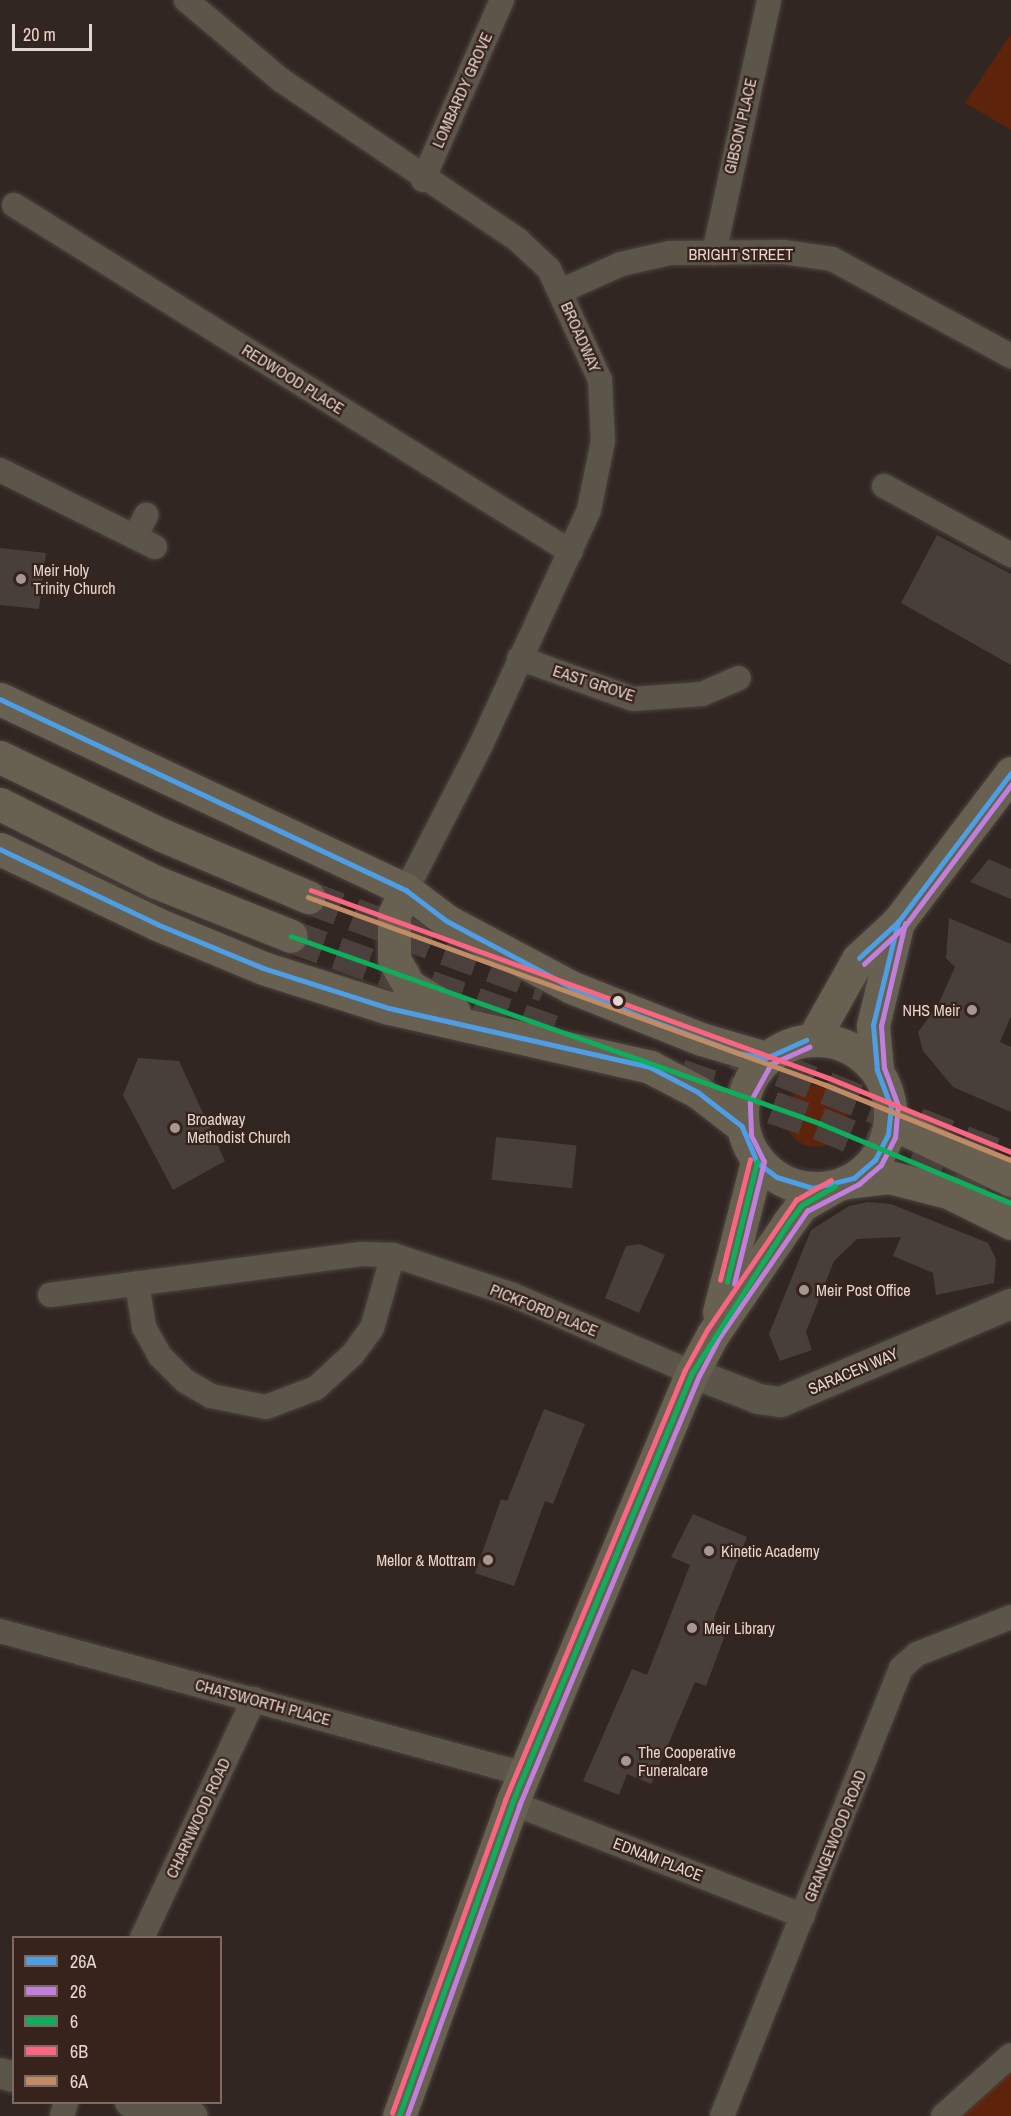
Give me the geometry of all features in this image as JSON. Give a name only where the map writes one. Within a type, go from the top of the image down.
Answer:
[{"type":"highway","points":[[0,699],[406,890],[447,921],[571,987],[701,1039],[766,1058]]},
{"type":"highway","points":[[0,757],[162,835],[308,897]]},
{"type":"highway","points":[[813,1039],[858,959],[898,922],[1011,773]]},
{"type":"highway","points":[[0,804],[156,882],[291,936]]},
{"type":"highway","points":[[0,849],[157,924],[263,968],[389,1008],[650,1067],[698,1092],[742,1126]]},
{"type":"highway","points":[[406,890],[394,915],[394,959],[400,972],[410,986],[496,1031]]},
{"type":"highway","points":[[399,2116],[518,1789],[693,1373],[713,1334],[802,1205],[840,1184],[875,1160],[890,1122],[888,1094],[877,1070],[873,1025],[898,922]]},
{"type":"highway","points":[[877,1070],[842,1044],[813,1039],[786,1046],[766,1058],[750,1078],[742,1101],[742,1126],[757,1162],[784,1180],[808,1188],[889,1177],[938,1189],[1011,1223]]},
{"type":"highway","points":[[890,1122],[946,1153],[1011,1180]]},
{"type":"highway","points":[[713,1334],[757,1162]]},
{"type":"street","name":"BROADWAY","points":[[186,0],[281,81],[423,180],[518,240],[549,269],[600,380],[603,441],[589,510],[519,658],[482,743],[406,890]]},
{"type":"street","name":"LOMBARDY GROVE","points":[[423,180],[502,0]]},
{"type":"street","name":"GIBSON PLACE","points":[[714,253],[770,0]]},
{"type":"street","name":"REDWOOD PLACE","points":[[14,205],[571,552]]},
{"type":"street","name":"BRIGHT STREET","points":[[561,291],[621,264],[670,253],[783,252],[832,259],[1011,356]]},
{"type":"street","points":[[0,470],[145,542],[146,515]]},
{"type":"street","points":[[884,486],[1011,555]]},
{"type":"street","name":"EAST GROVE","points":[[519,658],[633,699],[702,694],[739,678]]},
{"type":"street","name":"PICKFORD PLACE","points":[[50,1295],[361,1254],[393,1255],[513,1295],[693,1373]]},
{"type":"street","points":[[136,1283],[144,1328],[160,1356],[185,1381],[220,1399],[266,1407],[316,1388],[353,1354],[372,1328],[393,1255]]},
{"type":"street","name":"SARACEN WAY","points":[[693,1373],[759,1399],[781,1402],[1011,1304]]},
{"type":"street","name":"GRANGEWOOD ROAD","points":[[724,2115],[901,1668],[917,1654],[1011,1617]]},
{"type":"street","name":"CHATSWORTH PLACE","points":[[0,1631],[254,1699],[518,1789]]},
{"type":"street","name":"CHARNWOOD ROAD","points":[[143,1936],[254,1699]]},
{"type":"street","name":"EDNAM PLACE","points":[[518,1789],[803,1916]]},
{"type":"street","points":[[943,2116],[1011,2055]]},
{"type":"street","points":[[134,2104],[192,2116]]},
{"type":"shaded area","points":[[1011,34],[1011,130],[965,103]]},
{"type":"shaded area","points":[[816,1085],[828,1087],[838,1094],[845,1104],[847,1116],[845,1128],[838,1138],[828,1145],[816,1147],[804,1145],[794,1138],[787,1128],[785,1116],[787,1104],[794,1094],[804,1087]]},
{"type":"shaded area","points":[[1011,2068],[1011,2116],[959,2116]]},
{"type":"building","points":[[937,535],[1011,574],[1011,665],[901,603]]},
{"type":"building","name":"Meir Holy Trinity Church","points":[[0,548],[46,553],[39,609],[0,605]]},
{"type":"building","points":[[989,859],[1011,869],[1011,899],[970,882]]},
{"type":"building","name":"NHS Meir","points":[[949,918],[1011,944],[1011,1016],[1000,1042],[1011,1047],[1011,1112],[953,1087],[923,1051],[918,1032],[938,1005],[955,967],[946,958]]},
{"type":"building","name":"Broadway Methodist Church","points":[[138,1058],[179,1061],[225,1161],[173,1190],[123,1095]]},
{"type":"building","points":[[496,1137],[577,1145],[572,1188],[492,1180]]},
{"type":"building","points":[[868,1202],[891,1204],[988,1243],[996,1259],[994,1283],[936,1295],[933,1273],[893,1256],[901,1237],[857,1239],[834,1261],[806,1332],[812,1350],[780,1361],[769,1334],[811,1230],[849,1206]]},
{"type":"building","points":[[640,1244],[665,1255],[639,1313],[605,1298],[626,1246]]},
{"type":"building","points":[[544,1409],[585,1424],[553,1504],[545,1501],[514,1586],[475,1573],[501,1499],[507,1501]]},
{"type":"building","points":[[693,1514],[747,1537],[714,1618],[724,1638],[706,1686],[695,1682],[651,1784],[627,1774],[619,1795],[583,1781],[632,1669],[647,1675],[690,1565],[671,1557]]},
{"type":"tunnel","points":[[308,897],[545,985]]},
{"type":"tunnel","points":[[291,936],[566,1036]]},
{"type":"tunnel","points":[[735,1052],[1011,1160]]},
{"type":"tunnel","points":[[680,1075],[819,1123],[1011,1203]]},
{"type":"transit line","name":"26A","points":[[0,699],[406,890],[447,921],[571,987],[637,1015],[738,1053],[766,1058],[806,1040]]},
{"type":"transit line","name":"26A","points":[[859,958],[898,922],[1011,773]]},
{"type":"transit line","name":"26","points":[[864,964],[904,927],[1011,785]]},
{"type":"transit line","name":"26A","points":[[0,849],[157,924],[263,968],[389,1008],[650,1067],[698,1092],[742,1126],[757,1162],[777,1177],[813,1188],[854,1178],[875,1160],[888,1135],[891,1107],[877,1070],[873,1025],[898,922]]},
{"type":"transit line","name":"6B","points":[[311,890],[829,1078],[1011,1152]]},
{"type":"transit line","name":"6A","points":[[308,897],[826,1085],[1011,1160]]},
{"type":"transit line","name":"26","points":[[407,2116],[519,1806],[699,1376],[719,1338],[807,1211],[859,1184],[881,1165],[895,1138],[898,1106],[884,1068],[881,1026],[905,924]]},
{"type":"transit line","name":"6","points":[[291,936],[819,1123],[1011,1203]]},
{"type":"transit line","name":"26","points":[[734,1284],[764,1162],[751,1135],[750,1102],[771,1064],[809,1047]]},
{"type":"transit line","name":"6B","points":[[720,1280],[750,1160]]},
{"type":"transit line","name":"6","points":[[727,1282],[757,1162]]},
{"type":"transit line","name":"6B","points":[[392,2113],[505,1800],[685,1370],[707,1330],[796,1200],[831,1180]]},
{"type":"transit line","name":"6","points":[[399,2116],[512,1803],[692,1373],[789,1222],[802,1205],[835,1186]]},
{"type":"place","name":"Meir Holy Trinity Church","points":[[21,579]]},
{"type":"place","name":"NHS Meir","points":[[972,1010]]},
{"type":"place","name":"Broadway Methodist Church","points":[[175,1128]]},
{"type":"place","name":"Meir Post Office","points":[[804,1290]]},
{"type":"place","name":"Kinetic Academy","points":[[709,1551]]},
{"type":"place","name":"Mellor & Mottram","points":[[488,1560]]},
{"type":"place","name":"Meir Library","points":[[692,1628]]},
{"type":"place","name":"The Cooperative Funeralcare","points":[[626,1761]]}]
